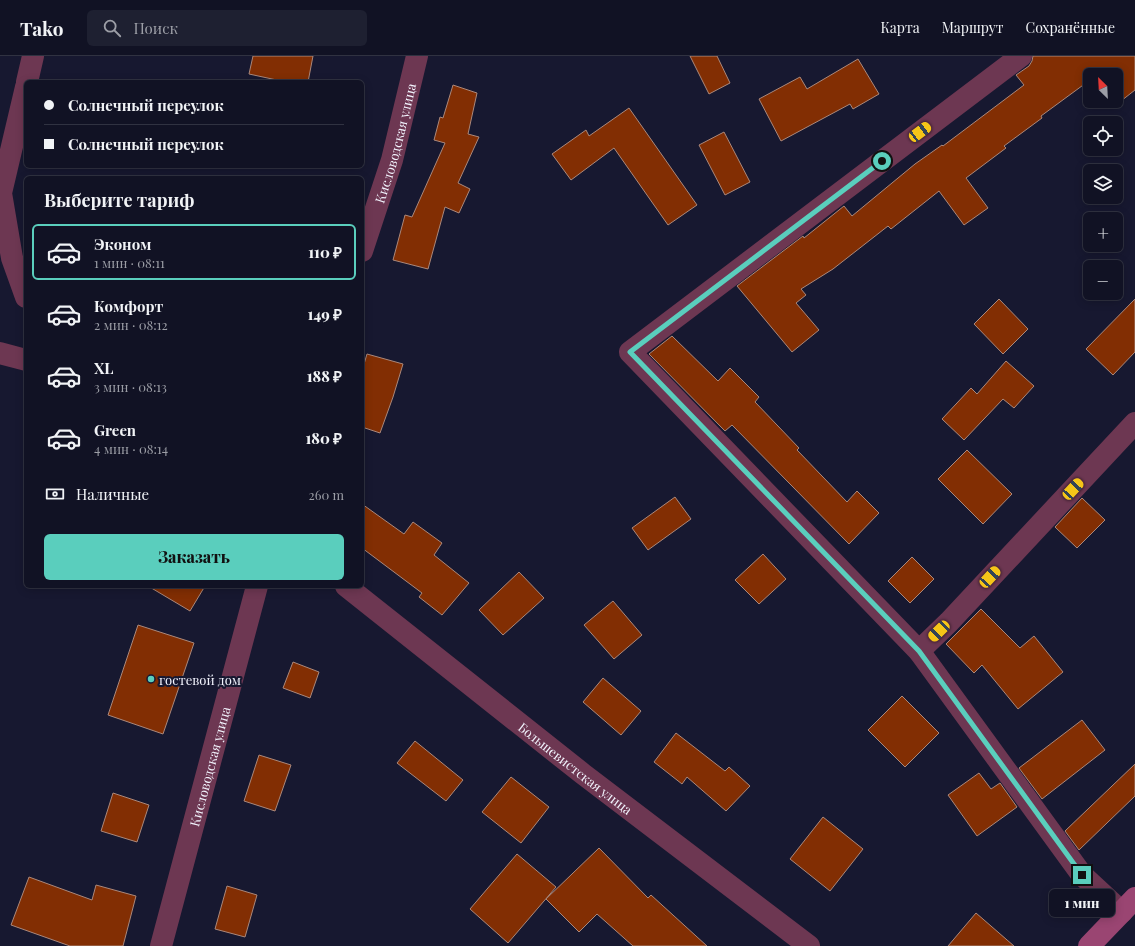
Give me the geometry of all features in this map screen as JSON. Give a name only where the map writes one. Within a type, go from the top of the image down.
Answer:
[{"type":"main road","points":[[1089,946],[1129,905]]},
{"type":"street","points":[[27,80],[33,56]]},
{"type":"street","name":"Кисловодская улица","points":[[364,246],[392,160],[417,56]]},
{"type":"street","points":[[1021,56],[630,352],[919,651],[1082,875],[1129,905]]},
{"type":"street","points":[[24,95],[1,193],[12,258],[24,291]]},
{"type":"street","points":[[0,353],[24,359]]},
{"type":"street","points":[[919,651],[949,622],[1135,423]]},
{"type":"street","name":"Кисловодская улица","points":[[161,946],[256,588]]},
{"type":"street","name":"Большевистская улица","points":[[349,588],[582,774],[809,946]]},
{"type":"building","points":[[253,56],[313,56],[308,80],[277,80],[249,74]]},
{"type":"building","points":[[690,56],[717,56],[730,83],[709,94]]},
{"type":"building","points":[[1033,56],[1135,56],[1135,90],[1123,99],[1123,68],[1083,68],[1083,85],[1041,116],[1042,118],[1004,146],[1006,148],[966,178],[988,208],[964,225],[939,191],[891,229],[888,226],[833,269],[801,289],[806,295],[796,303],[819,330],[792,352],[737,286],[803,236],[804,238],[844,206],[852,216],[915,164],[942,145],[943,146],[1024,85],[1016,75],[1029,66]]},
{"type":"building","points":[[858,59],[879,94],[853,109],[850,104],[781,141],[759,99],[800,77],[807,89]]},
{"type":"building","points":[[453,85],[477,93],[468,134],[479,137],[458,183],[470,189],[459,213],[445,207],[428,269],[393,260],[405,215],[412,217],[445,143],[434,140],[440,117],[443,118]]},
{"type":"building","points":[[629,108],[697,205],[668,225],[614,148],[571,180],[552,154],[586,130],[589,136]]},
{"type":"building","points":[[724,132],[750,182],[725,195],[699,145]]},
{"type":"building","points":[[999,299],[1028,329],[1003,354],[974,324]]},
{"type":"building","points":[[1135,299],[1135,352],[1113,375],[1086,349]]},
{"type":"building","points":[[672,336],[718,381],[730,368],[759,397],[755,402],[799,448],[797,450],[847,502],[857,491],[879,513],[849,544],[732,425],[725,431],[649,354]]},
{"type":"building","points":[[367,354],[403,364],[380,433],[364,428],[364,364]]},
{"type":"building","points":[[1006,361],[1034,386],[1014,408],[1003,399],[964,440],[942,419],[971,388],[977,394]]},
{"type":"building","points":[[967,450],[1012,494],[983,524],[938,479]]},
{"type":"building","points":[[675,497],[691,519],[648,550],[632,528]]},
{"type":"building","points":[[1082,498],[1105,520],[1077,548],[1055,527]]},
{"type":"building","points":[[364,505],[404,534],[413,522],[442,543],[434,555],[469,583],[442,615],[419,597],[422,593],[364,550]]},
{"type":"building","points":[[763,554],[786,579],[759,604],[735,580]]},
{"type":"building","points":[[912,557],[934,579],[910,603],[888,581]]},
{"type":"building","points":[[519,572],[544,598],[503,635],[479,610]]},
{"type":"building","points":[[151,588],[204,588],[190,611]]},
{"type":"building","points":[[613,601],[642,635],[614,659],[584,625]]},
{"type":"building","points":[[981,609],[1020,648],[1034,636],[1063,672],[1018,709],[982,665],[974,673],[946,644]]},
{"type":"building","name":"гостевой дом","points":[[138,625],[194,643],[163,734],[108,715]]},
{"type":"building","points":[[293,662],[319,672],[310,698],[283,688]]},
{"type":"building","points":[[603,678],[641,711],[621,735],[583,702]]},
{"type":"building","points":[[902,696],[939,733],[905,767],[868,730]]},
{"type":"building","points":[[1082,720],[1105,750],[1042,799],[1019,768]]},
{"type":"building","points":[[676,733],[725,771],[729,767],[750,786],[726,811],[687,777],[682,784],[654,762]]},
{"type":"building","points":[[415,741],[463,780],[446,801],[397,763]]},
{"type":"building","points":[[259,755],[291,765],[275,811],[244,801]]},
{"type":"building","points":[[1135,764],[1135,796],[1079,850],[1065,831]]},
{"type":"building","points":[[979,773],[991,789],[1000,783],[1017,807],[977,836],[948,795]]},
{"type":"building","points":[[511,777],[549,807],[521,843],[482,812]]},
{"type":"building","points":[[113,793],[149,805],[137,842],[101,831]]},
{"type":"building","points":[[823,817],[863,849],[830,891],[790,859]]},
{"type":"building","points":[[599,848],[648,898],[651,895],[707,946],[633,946],[597,914],[579,932],[546,899]]},
{"type":"building","points":[[517,854],[556,887],[508,943],[470,909]]},
{"type":"building","points":[[29,877],[92,900],[96,885],[136,896],[123,946],[70,946],[11,925]]},
{"type":"building","points":[[227,886],[257,895],[245,937],[215,929]]},
{"type":"building","points":[[976,913],[1014,946],[948,946]]},
{"type":"place","name":"гостевой дом","points":[[151,679]]},
{"type":"route","points":[[882,161],[630,352],[919,651],[1082,875]]}]
